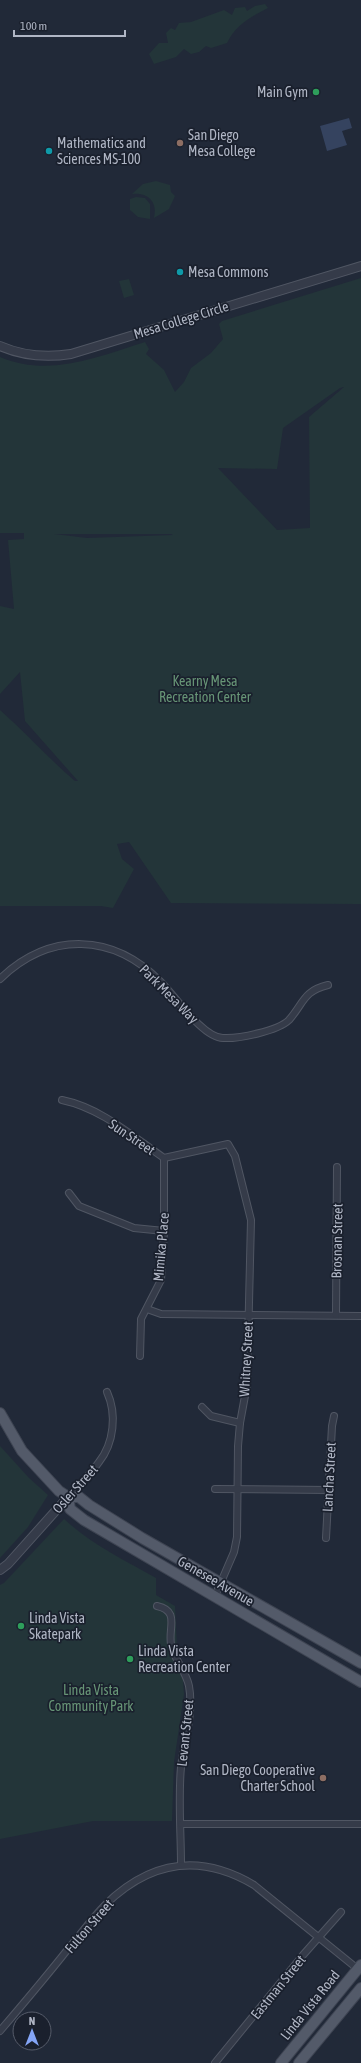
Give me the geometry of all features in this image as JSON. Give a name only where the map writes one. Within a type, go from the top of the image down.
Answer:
[{"type":"main road","name":"Genesee Avenue","points":[[0,1413],[22,1451],[59,1492],[68,1496],[79,1497],[135,1534],[361,1663]]},
{"type":"main road","name":"Genesee Avenue","points":[[68,1496],[70,1508],[84,1520],[361,1682]]},
{"type":"main road","name":"Linda Vista Road","points":[[281,2063],[360,1969]]},
{"type":"main road","name":"Linda Vista Road","points":[[299,2063],[361,1988]]},
{"type":"street","name":"Mesa College Circle","points":[[0,346],[22,354],[39,356],[71,354],[361,266]]},
{"type":"street","name":"Park Mesa Way","points":[[0,979],[21,961],[50,948],[78,944],[108,949],[140,963],[161,982],[209,1035],[222,1038],[276,1028],[289,1020],[312,990],[328,985]]},
{"type":"street","name":"Sun Street","points":[[62,1100],[76,1103],[94,1110],[164,1158],[228,1144]]},
{"type":"street","name":"Whitney Street","points":[[215,1596],[234,1552],[237,1537],[237,1490],[240,1423],[247,1385],[251,1220],[235,1156],[228,1144]]},
{"type":"street","name":"Mimika Place","points":[[140,1356],[141,1319],[161,1280],[164,1231],[164,1158]]},
{"type":"street","name":"Brosnan Street","points":[[336,1315],[337,1167]]},
{"type":"street","points":[[69,1193],[79,1206],[134,1228],[164,1231]]},
{"type":"street","points":[[147,1309],[161,1314],[361,1316]]},
{"type":"street","name":"Osler Street","points":[[0,1570],[8,1564],[99,1462],[107,1449],[113,1428],[113,1404],[107,1392]]},
{"type":"street","points":[[202,1407],[211,1416],[240,1423]]},
{"type":"street","name":"Lancha Street","points":[[326,1538],[330,1490],[332,1426],[334,1416]]},
{"type":"street","points":[[215,1489],[330,1490]]},
{"type":"street","name":"Levant Street","points":[[158,1606],[169,1611],[172,1619],[171,1644],[189,1685],[190,1710],[181,1768],[181,1865]]},
{"type":"street","points":[[181,1824],[361,1824]]},
{"type":"street","name":"Fulton Street","points":[[0,2031],[105,1905],[126,1887],[143,1877],[165,1868],[181,1865],[209,1866],[238,1875],[254,1885],[360,1969]]},
{"type":"street","name":"Eastman Street","points":[[216,2063],[319,1937],[342,1912]]},
{"type":"green space","points":[[265,4],[268,8],[239,26],[227,43],[211,48],[206,46],[199,52],[191,54],[184,49],[176,57],[154,64],[149,54],[159,43],[168,43],[166,33],[171,28],[175,30],[179,23],[191,22],[224,10],[232,15],[235,8],[245,7],[247,11],[255,6]]},
{"type":"green space","points":[[156,181],[170,185],[171,192],[175,196],[169,209],[154,218],[154,207],[150,199],[147,196],[132,194],[143,184]]},
{"type":"green space","points":[[136,197],[145,198],[150,204],[150,219],[138,217],[130,210],[130,199]]},
{"type":"green space","name":"Kearny Mesa Recreation Center","points":[[361,278],[361,904],[171,903],[129,842],[117,844],[122,859],[134,869],[113,908],[101,906],[0,906],[0,710],[65,773],[75,781],[78,781],[25,721],[20,672],[0,694],[0,606],[14,609],[8,540],[24,539],[24,533],[0,533],[0,357],[18,363],[37,366],[55,365],[91,359],[145,342],[149,349],[146,354],[164,370],[175,392],[184,382],[191,368],[211,353],[223,339],[219,324],[222,321]],"holes":[[[344,387],[309,417],[310,528],[277,530],[218,468],[277,469],[283,428],[340,388]],[[54,534],[171,534],[173,535],[87,538]]]},
{"type":"green space","points":[[129,279],[134,295],[124,298],[119,281]]},
{"type":"green space","points":[[0,1446],[29,1478],[48,1495],[28,1527],[0,1558]]},
{"type":"green space","name":"Linda Vista Community Park","points":[[64,1519],[97,1544],[156,1578],[156,1595],[175,1606],[177,1648],[175,1660],[183,1680],[184,1694],[174,1762],[172,1821],[93,1821],[0,1839],[0,1585],[4,1583]]},
{"type":"water","points":[[349,118],[352,128],[342,131],[347,145],[327,151],[320,126]]},
{"type":"place","name":"Main Gym","points":[[316,92]]},
{"type":"place","name":"San Diego Mesa College","points":[[180,143]]},
{"type":"place","name":"Mathematics and Sciences MS-100","points":[[49,151]]},
{"type":"place","name":"Mesa Commons","points":[[180,272]]},
{"type":"place","name":"Linda Vista Skatepark","points":[[21,1626]]},
{"type":"place","name":"Linda Vista Recreation Center","points":[[130,1659]]},
{"type":"place","name":"San Diego Cooperative Charter School","points":[[323,1778]]}]
